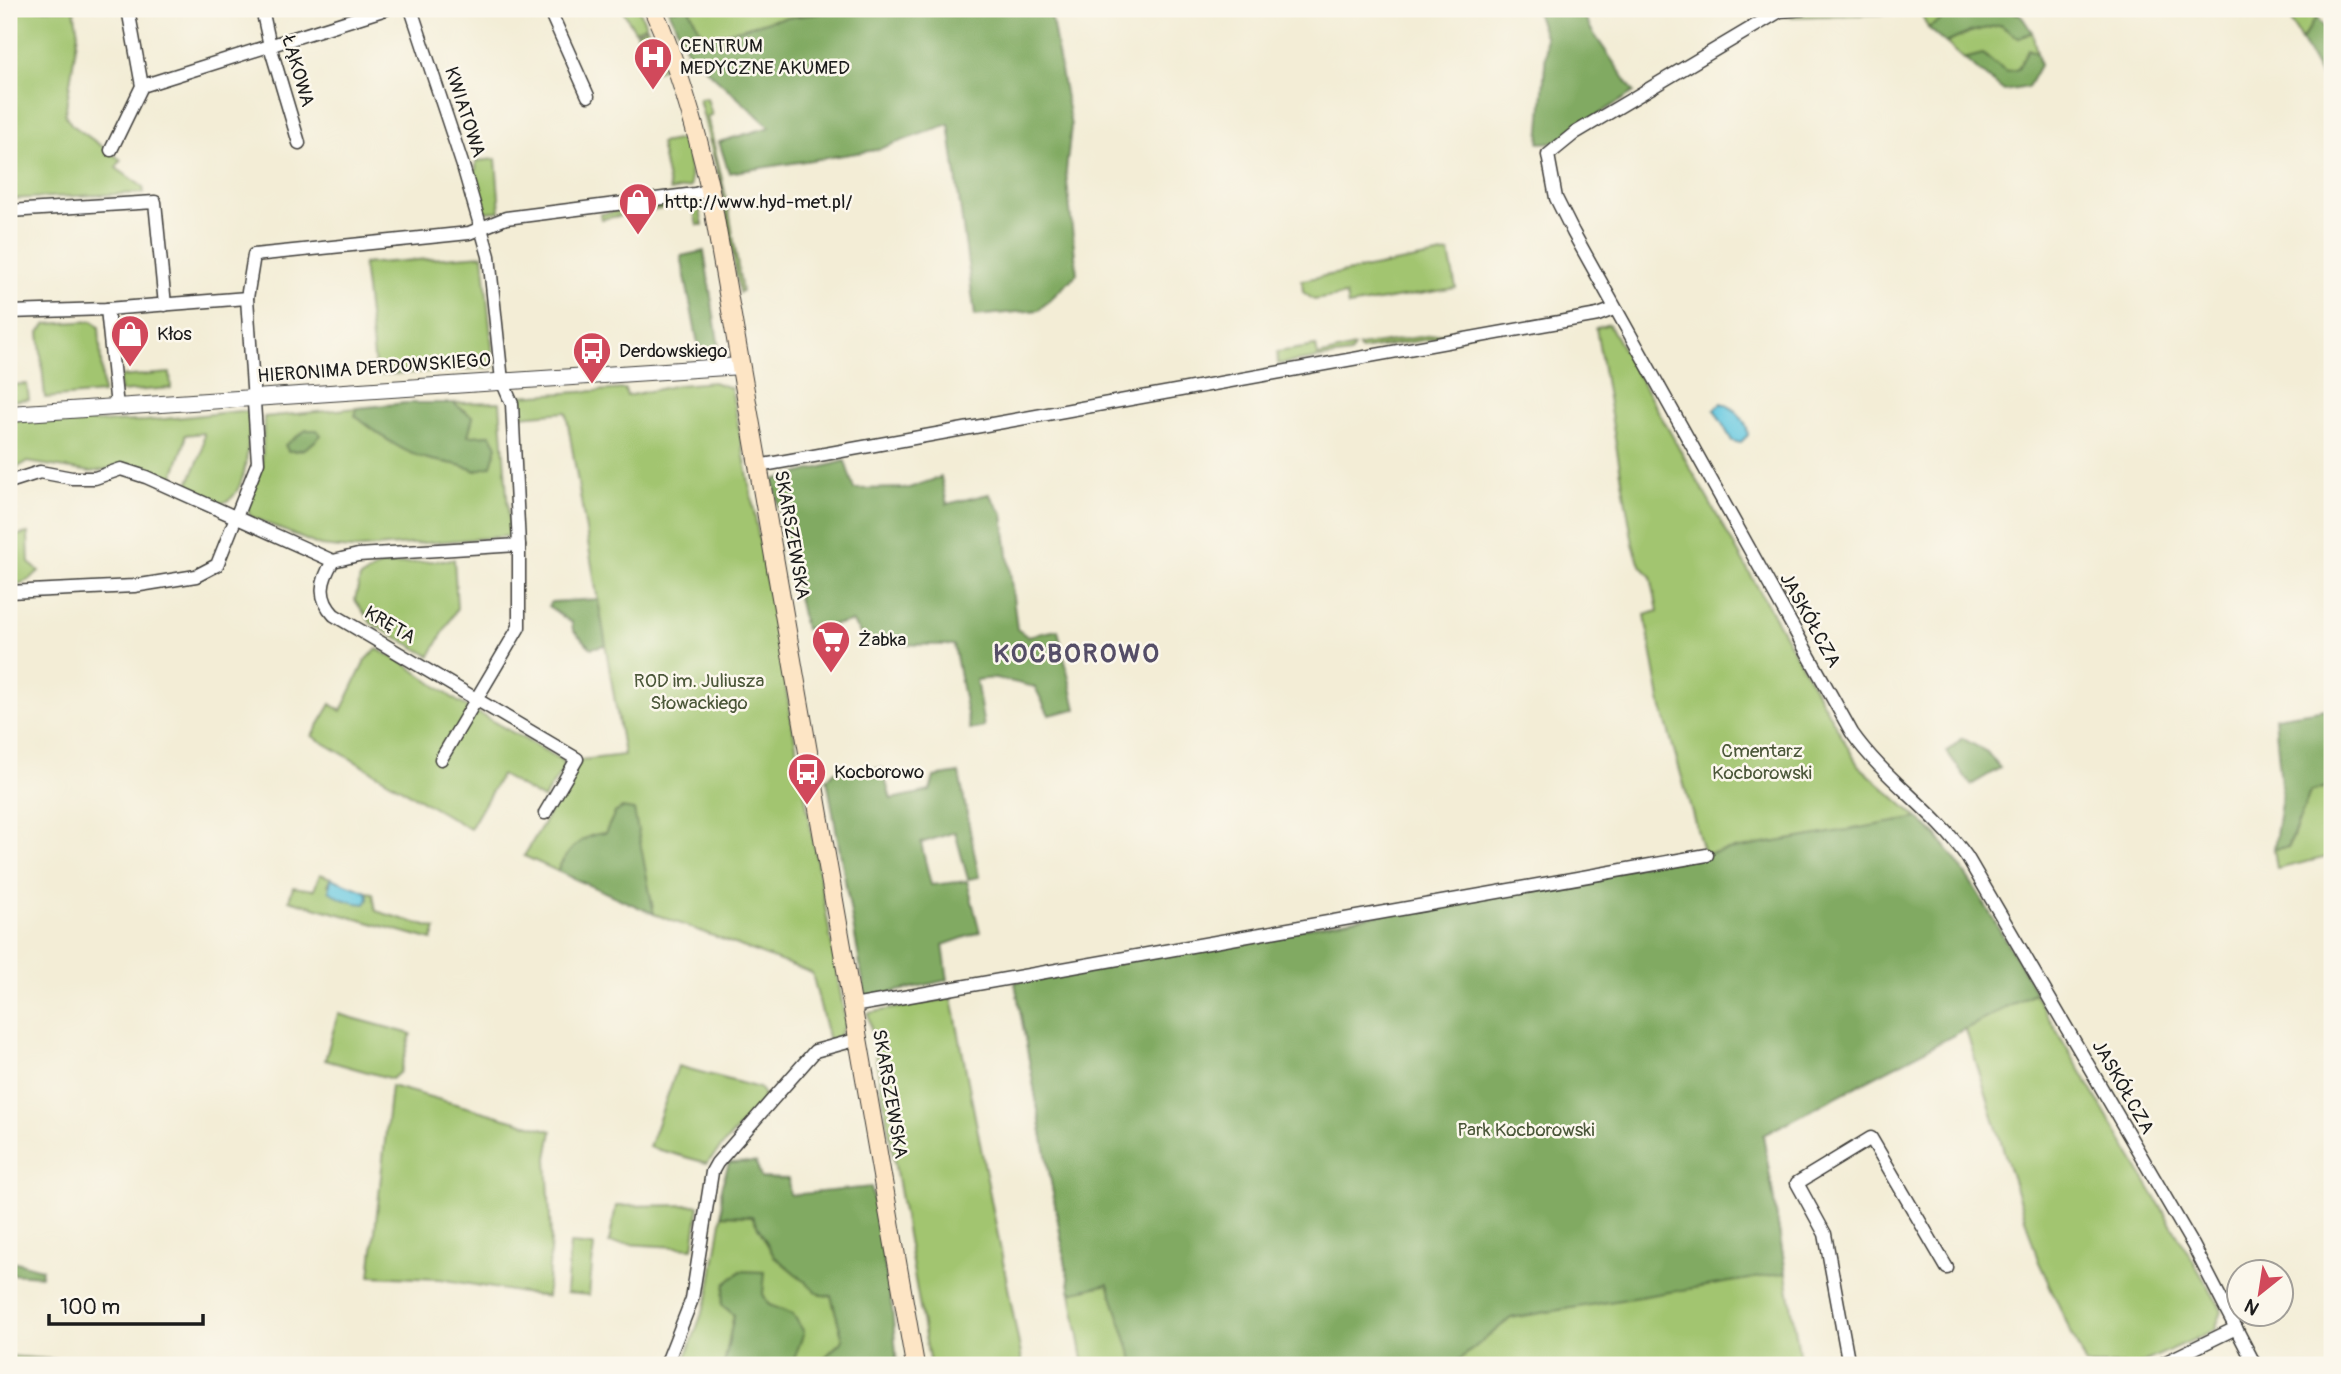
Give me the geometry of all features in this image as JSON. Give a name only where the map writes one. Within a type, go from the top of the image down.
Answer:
[{"type":"main road","name":"SKARSZEWSKA","points":[[653,9],[678,69],[696,126],[710,190],[915,1365]]},
{"type":"street","points":[[111,150],[142,86],[128,9]]},
{"type":"street","name":"ŁĄKOWA","points":[[262,9],[299,144]]},
{"type":"street","points":[[142,86],[386,9]]},
{"type":"street","name":"KWIATOWA","points":[[411,9],[463,166],[489,256],[502,381]]},
{"type":"street","points":[[549,9],[588,96]]},
{"type":"street","name":"JASKÓŁCZA","points":[[1803,9],[1780,11],[1575,133],[1548,155],[1556,198],[1614,309],[1852,733],[1867,754],[1948,830],[1967,857],[2193,1245],[2226,1309]]},
{"type":"street","points":[[9,592],[134,586],[209,571],[217,565],[258,461],[247,298],[254,255],[469,233],[506,218],[710,190]]},
{"type":"street","points":[[9,211],[155,202],[165,304]]},
{"type":"street","points":[[9,312],[107,309],[247,298]]},
{"type":"street","points":[[107,309],[117,407]]},
{"type":"street","points":[[758,466],[1598,315],[1614,309]]},
{"type":"street","name":"HIERONIMA DERDOWSKIEGO","points":[[9,414],[741,366]]},
{"type":"street","points":[[441,759],[519,627],[519,545],[512,404],[502,381]]},
{"type":"street","points":[[9,482],[40,472],[72,478],[95,478],[121,469],[146,477],[333,561],[416,549],[519,545]]},
{"type":"street","name":"KRĘTA","points":[[333,561],[324,577],[322,590],[324,604],[334,615],[577,759],[545,813]]},
{"type":"street","points":[[853,1006],[1707,855]]},
{"type":"street","points":[[666,1365],[692,1299],[708,1191],[717,1163],[815,1051],[859,1040]]},
{"type":"street","points":[[1849,1365],[1825,1234],[1797,1183],[1871,1138],[1947,1268]]},
{"type":"street","points":[[2160,1365],[2236,1328]]},
{"type":"street","name":"JASKÓŁCZA","points":[[2236,1328],[2255,1365]]},
{"type":"green space","points":[[9,9],[74,9],[78,33],[65,114],[71,124],[121,160],[116,168],[143,187],[144,193],[9,199]]},
{"type":"green space","points":[[622,9],[639,9],[646,25],[635,31]]},
{"type":"green space","points":[[668,9],[689,9],[704,39],[773,20],[850,9],[1050,9],[1071,126],[1066,172],[1077,274],[1039,310],[975,316],[949,124],[876,150],[729,173],[719,142],[770,127],[689,54]]},
{"type":"green space","points":[[689,9],[850,9],[773,20],[704,39]]},
{"type":"green space","points":[[1535,9],[1581,9],[1592,31],[1634,92],[1555,142],[1539,143],[1546,51],[1545,36]]},
{"type":"green space","points":[[1998,9],[2020,14],[2032,32],[2019,38],[2000,25],[1970,32],[1946,43],[1928,28],[1956,11]]},
{"type":"green space","points":[[2016,9],[2020,14],[1973,10],[1951,16],[1928,28],[1921,13],[1784,17],[1804,11]]},
{"type":"green space","points":[[2285,9],[2311,9],[2317,17],[2301,40]]},
{"type":"green space","points":[[2317,17],[2332,41],[2332,96],[2301,40]]},
{"type":"green space","points":[[2000,25],[2019,38],[2032,32],[2037,53],[2028,50],[2018,70],[2006,72],[1983,54],[1964,59],[1946,43],[1970,32]]},
{"type":"green space","points":[[647,27],[663,69],[652,72],[636,33]]},
{"type":"green space","points":[[2028,49],[2037,53],[2040,65],[2028,87],[2004,91],[1964,59],[1983,54],[2006,72],[2018,69]]},
{"type":"green space","points":[[707,98],[712,115],[707,116],[728,205],[742,291],[739,293],[722,189],[699,99]]},
{"type":"green space","points":[[677,119],[689,154],[691,187],[670,191],[660,143],[683,139]]},
{"type":"green space","points":[[496,159],[500,211],[486,212],[476,199],[470,171],[476,170],[476,161]]},
{"type":"green space","points":[[691,200],[698,203],[703,225],[697,225],[693,207],[673,207],[601,219],[600,214]]},
{"type":"green space","points":[[704,251],[719,348],[713,356],[698,344],[681,256]]},
{"type":"green space","points":[[1449,253],[1456,288],[1348,306],[1346,295],[1314,300],[1303,292],[1302,280]]},
{"type":"green space","points":[[483,255],[494,367],[376,375],[363,264]]},
{"type":"green space","points":[[93,321],[99,327],[103,393],[45,398],[39,332],[46,324]]},
{"type":"green space","name":"Park Kocborowski","points":[[1609,324],[1858,765],[1937,835],[1958,864],[2222,1310],[2215,1330],[2137,1365],[2086,1365],[2038,1260],[1965,1027],[1763,1135],[1801,1365],[1084,1365],[1015,982],[1704,854],[1661,705],[1645,615],[1658,611],[1651,577],[1639,563],[1633,544],[1596,328]]},
{"type":"green space","points":[[1478,328],[1475,332],[1360,350],[1359,346]]},
{"type":"green space","points":[[1316,346],[1318,356],[1354,347],[1350,354],[1278,364],[1277,352]]},
{"type":"green space","points":[[170,373],[171,388],[120,392],[119,377]]},
{"type":"green space","name":"ROD im. Juliusza Słowackiego","points":[[713,382],[731,388],[742,444],[846,1024],[836,1040],[829,1041],[812,973],[654,914],[615,813],[605,834],[589,837],[576,845],[557,871],[524,856],[581,760],[624,755],[566,412],[520,416],[519,396],[625,389],[627,396],[678,385]]},
{"type":"green space","points":[[27,384],[29,399],[9,401],[9,385]]},
{"type":"green space","points":[[500,402],[510,536],[351,549],[320,546],[250,516],[247,507],[262,463],[264,417],[357,408],[356,416],[399,447],[418,456],[476,471],[490,435],[467,437],[473,417],[453,403]]},
{"type":"green space","points":[[406,403],[453,403],[473,417],[468,436],[491,435],[497,446],[491,466],[476,471],[418,456],[390,441],[355,416],[357,408]]},
{"type":"green space","points":[[250,412],[248,451],[241,481],[236,493],[228,501],[213,502],[186,489],[202,452],[204,433],[185,435],[171,482],[126,466],[91,472],[27,462],[9,472],[9,421],[77,416],[97,422],[146,421]]},
{"type":"green space","points":[[306,430],[317,430],[321,435],[306,448],[288,451],[285,445]]},
{"type":"green space","points":[[845,461],[854,489],[909,488],[941,477],[947,504],[989,494],[1003,514],[1017,629],[1027,636],[1058,630],[1076,709],[1049,715],[1035,687],[996,678],[976,680],[984,727],[970,730],[954,645],[868,644],[852,622],[805,629],[773,480]]},
{"type":"green space","points":[[28,533],[29,563],[39,571],[29,580],[9,588],[9,537]]},
{"type":"green space","points":[[454,559],[457,608],[430,656],[371,623],[355,600],[360,578],[379,566]]},
{"type":"green space","points":[[598,599],[606,645],[591,648],[573,630],[572,623],[548,606],[551,602]]},
{"type":"green space","points":[[377,649],[404,663],[457,701],[563,761],[564,768],[543,799],[501,775],[470,829],[312,736],[331,704],[341,711],[365,661]]},
{"type":"green space","points":[[2326,709],[2332,785],[2310,792],[2288,847],[2274,849],[2282,796],[2275,717]]},
{"type":"green space","points":[[1962,738],[1987,752],[2000,768],[1971,785],[1947,752]]},
{"type":"green space","points":[[882,768],[891,799],[930,791],[934,777],[959,773],[979,877],[968,879],[955,832],[921,843],[931,885],[967,881],[980,932],[943,945],[948,980],[866,998],[827,779],[835,771]]},
{"type":"green space","points":[[2332,785],[2332,856],[2277,869],[2274,849],[2289,847],[2310,792]]},
{"type":"green space","points":[[622,808],[634,810],[654,914],[557,871],[565,857],[582,840],[605,833],[615,813]]},
{"type":"green space","name":"Park Kocborowski","points":[[1918,818],[1968,877],[2036,992],[1763,1135],[1786,1273],[1511,1318],[1453,1365],[1135,1365],[1108,1284],[1071,1293],[1015,982],[1704,854]]},
{"type":"green space","points":[[320,874],[331,878],[328,885],[368,899],[367,892],[373,893],[376,911],[436,929],[432,940],[289,900],[293,887],[314,890]]},
{"type":"green space","points":[[952,998],[1023,1365],[930,1365],[868,1013]]},
{"type":"green space","points":[[338,1014],[411,1034],[400,1072],[392,1079],[325,1060]]},
{"type":"green space","points":[[678,1066],[759,1088],[766,1097],[707,1163],[649,1147]]},
{"type":"green space","points":[[391,1086],[552,1131],[547,1158],[551,1237],[547,1297],[440,1279],[370,1276]]},
{"type":"green space","points":[[756,1162],[761,1178],[788,1179],[790,1195],[871,1187],[892,1308],[897,1365],[817,1365],[843,1340],[831,1296],[821,1295],[774,1256],[752,1216],[722,1215],[721,1188],[729,1163]]},
{"type":"green space","points":[[699,1205],[693,1248],[609,1243],[616,1206]]},
{"type":"green space","points":[[722,1215],[752,1216],[774,1256],[831,1295],[843,1340],[817,1365],[792,1365],[793,1314],[769,1305],[763,1294],[741,1271],[725,1285],[722,1305],[734,1314],[724,1365],[683,1365],[709,1294]]},
{"type":"green space","points":[[570,1244],[594,1246],[589,1295],[566,1293]]},
{"type":"green space","points":[[9,1260],[42,1269],[41,1276],[9,1274]]},
{"type":"green space","points":[[741,1271],[765,1272],[763,1294],[769,1305],[793,1314],[804,1332],[792,1365],[724,1365],[734,1315],[722,1305],[725,1284]]},
{"type":"green space","points":[[9,1356],[106,1364],[106,1365],[9,1365]]},
{"type":"water","points":[[1721,403],[1735,411],[1743,420],[1748,435],[1740,443],[1732,441],[1714,409]]},
{"type":"water","points":[[331,878],[367,892],[368,899],[365,904],[346,900],[329,891]]},
{"type":"place","name":"CENTRUM MEDYCZNE AKUMED","points":[[653,91]]},
{"type":"place","name":"http://www.hyd-met.pl/","points":[[638,236]]},
{"type":"place","name":"Kłos","points":[[130,368]]},
{"type":"place","name":"Derdowskiego","points":[[592,385]]},
{"type":"place","name":"Żabka","points":[[831,674]]},
{"type":"place","name":"Kocborowo","points":[[807,806]]},
{"type":"district","name":"KOCBOROWO","points":[[1077,654]]},
{"type":"park label","name":"Cmentarz Kocborowski","points":[[1762,762]]}]
